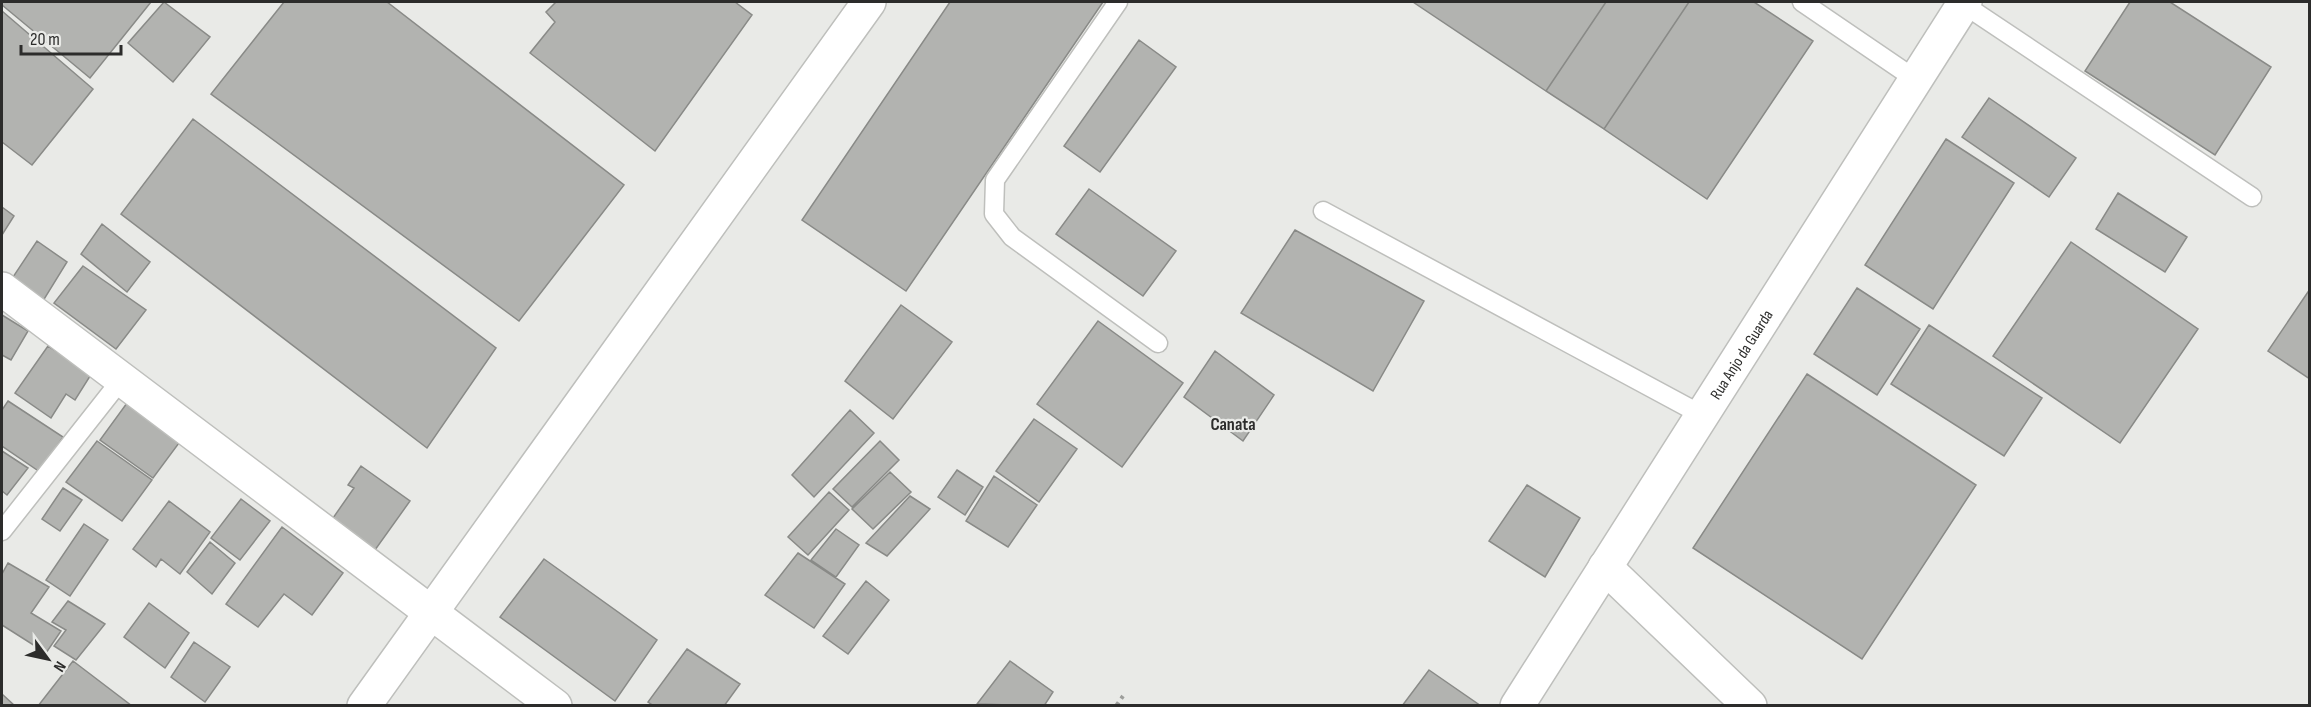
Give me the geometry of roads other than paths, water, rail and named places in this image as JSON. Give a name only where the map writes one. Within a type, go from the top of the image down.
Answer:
[{"type":"street","points":[[364,705],[869,2]]},
{"type":"street","name":"Rua Anjo da Guarda","points":[[1517,705],[1964,3]]},
{"type":"street","points":[[2,289],[555,705]]},
{"type":"street","points":[[1605,567],[1750,705]]},
{"type":"lane","points":[[1118,2],[995,180],[994,214],[1012,237],[1158,343]]},
{"type":"lane","points":[[1802,2],[1915,79]]},
{"type":"lane","points":[[1964,3],[2252,197]]},
{"type":"lane","points":[[1323,211],[1702,415]]},
{"type":"lane","points":[[2,531],[121,380]]},
{"type":"district","name":"Canata","points":[[1233,424]]}]
